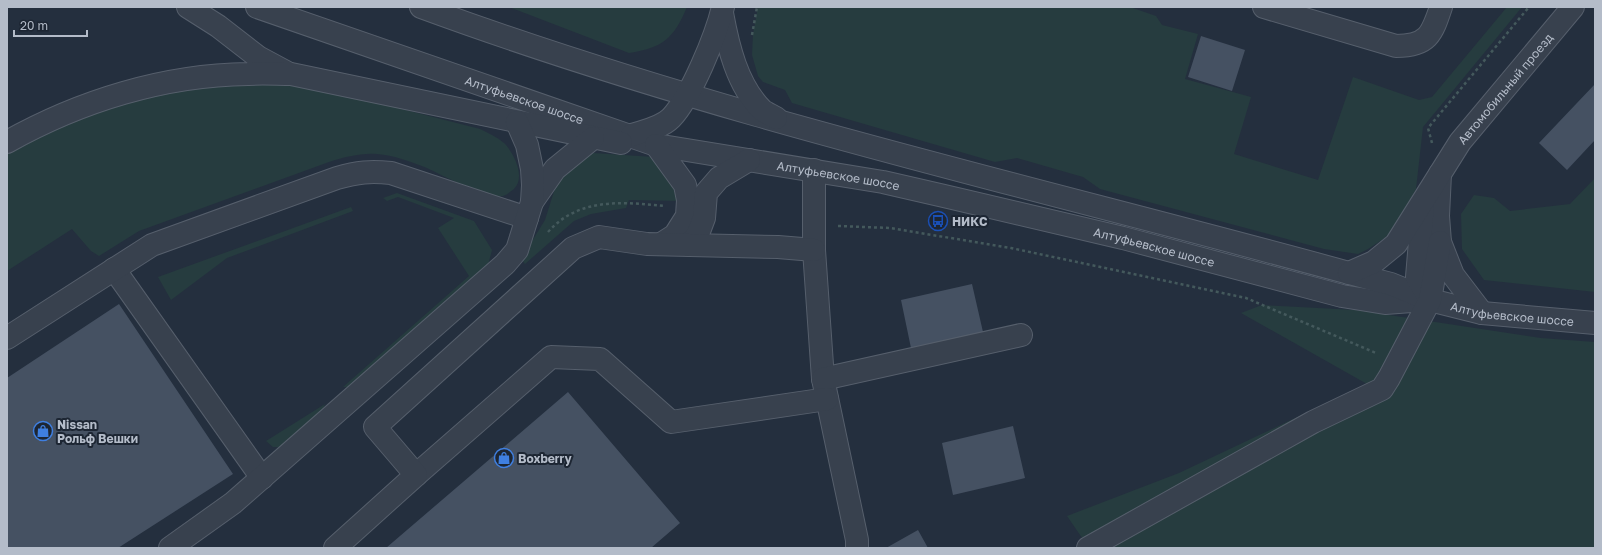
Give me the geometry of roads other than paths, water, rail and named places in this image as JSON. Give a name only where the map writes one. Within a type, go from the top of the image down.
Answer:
[{"type":"street","points":[[188,7],[218,26],[258,57],[291,74]]},
{"type":"street","name":"Алтуфьевское шоссе","points":[[257,7],[632,135],[656,145],[883,182],[1123,238],[1342,296],[1385,303],[1430,300]]},
{"type":"street","name":"Алтуфьевское шоссе","points":[[421,7],[477,28],[687,95],[786,124],[1391,284],[1430,300],[1482,313],[1595,322]]},
{"type":"street","points":[[456,7],[477,28]]},
{"type":"street","points":[[1264,7],[1396,46],[1410,46],[1422,40],[1433,30],[1441,7]]},
{"type":"street","name":"Автомобильный проезд","points":[[1349,273],[1374,262],[1396,244],[1460,142],[1573,7]]},
{"type":"street","points":[[632,135],[654,128],[670,119],[687,95],[702,64],[722,10]]},
{"type":"street","points":[[722,10],[727,43],[743,81],[753,98],[763,110],[786,124]]},
{"type":"street","points":[[7,142],[74,110],[129,91],[187,79],[247,74],[291,74],[593,138],[627,144],[656,145],[685,185],[688,200],[687,216],[675,235],[661,244]]},
{"type":"street","points":[[170,548],[234,503],[505,264],[517,250],[530,210],[533,185],[532,169],[527,145],[517,122]]},
{"type":"street","points":[[530,210],[555,169],[593,138]]},
{"type":"street","points":[[689,245],[698,234],[704,218],[706,193],[719,178],[749,160]]},
{"type":"street","points":[[814,170],[814,250],[825,389],[858,548]]},
{"type":"street","points":[[7,338],[152,245],[354,173],[372,171],[391,174],[530,210]]},
{"type":"street","points":[[1088,548],[1313,422],[1382,389],[1430,300],[1440,242],[1438,216],[1440,172]]},
{"type":"street","points":[[1424,199],[1420,231],[1418,277],[1430,300]]},
{"type":"street","points":[[416,475],[375,427],[573,248],[599,237],[647,244],[778,247],[814,250]]},
{"type":"street","points":[[1440,242],[1453,275],[1482,313]]},
{"type":"street","points":[[114,270],[262,478]]},
{"type":"street","points":[[335,548],[551,357],[600,359],[671,422],[825,389],[1021,335]]},
{"type":"place","name":"НИКС","points":[[938,221]]},
{"type":"place","name":"Nissan Рольф Вешки","points":[[43,431]]},
{"type":"place","name":"Boxberry","points":[[504,458]]}]
